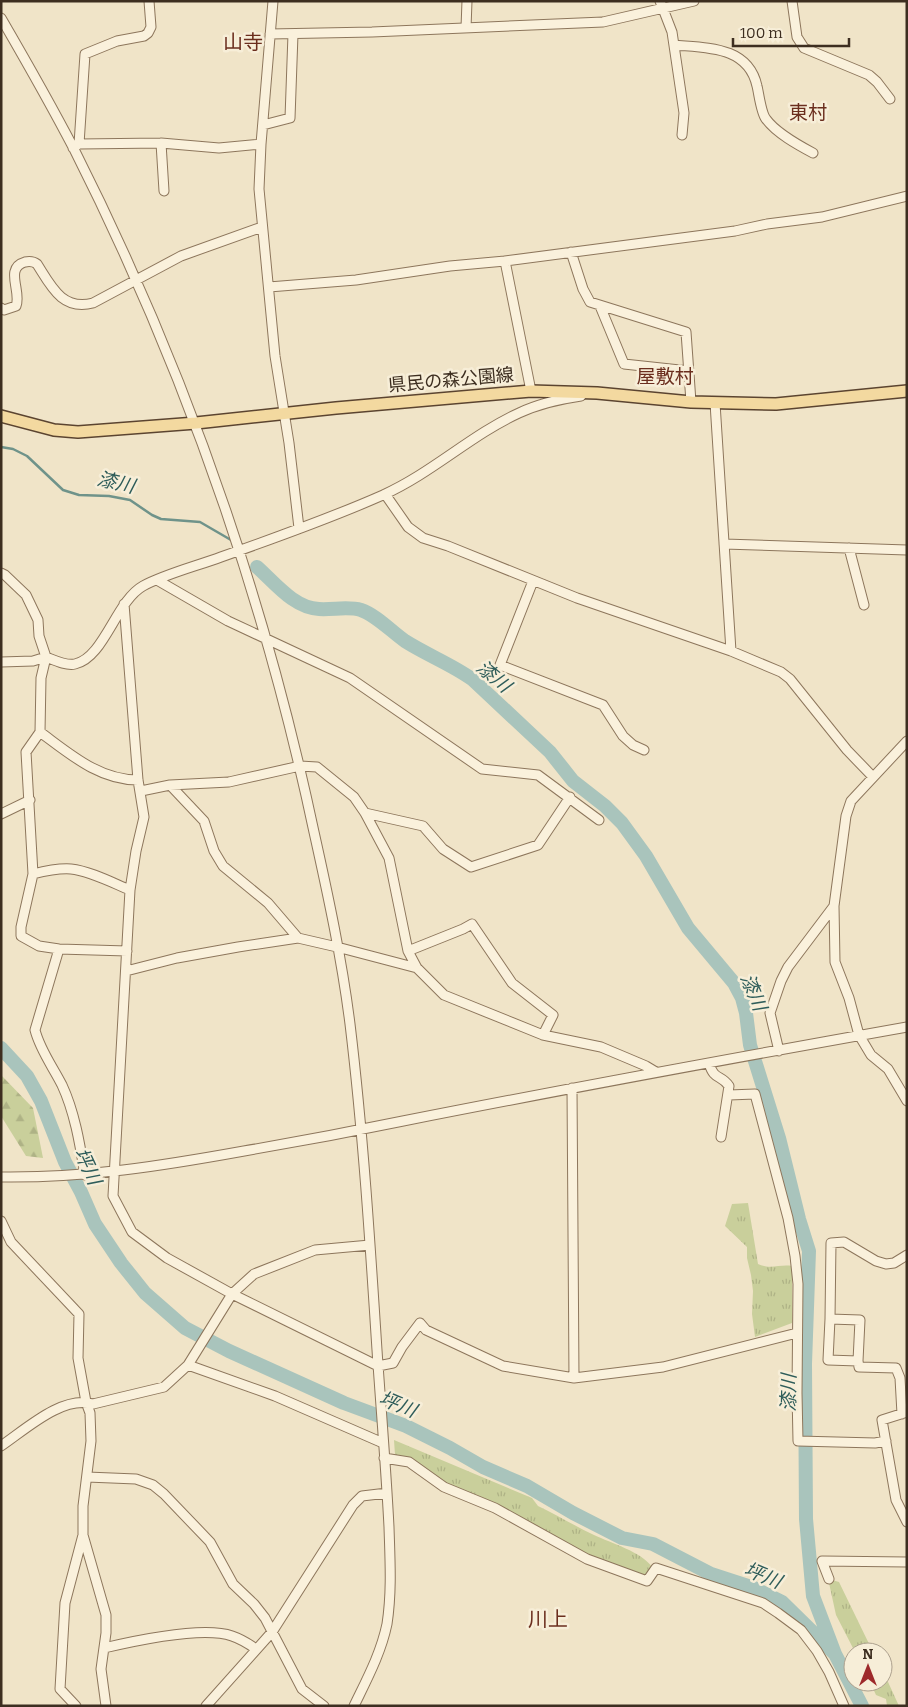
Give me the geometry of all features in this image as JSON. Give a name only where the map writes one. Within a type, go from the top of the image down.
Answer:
[{"type":"main road","name":"県民の森公園線","points":[[1,416],[54,430],[78,432],[196,423],[284,413],[532,391],[597,393],[691,402],[776,404],[907,391]]},
{"type":"street","points":[[76,146],[85,54],[117,41],[144,36],[148,33],[151,26],[149,1]]},
{"type":"street","points":[[273,1],[259,190],[275,356],[290,443],[299,528]]},
{"type":"street","points":[[466,28],[467,1]]},
{"type":"street","points":[[270,34],[603,22],[661,5],[694,1]]},
{"type":"street","points":[[792,1],[797,37],[804,48],[868,75],[877,82],[890,99]]},
{"type":"street","points":[[661,5],[672,32],[684,113],[682,135]]},
{"type":"street","points":[[1,18],[76,146],[196,423],[267,640],[300,766],[350,1021],[370,1244],[387,1493],[391,1591],[386,1628],[376,1661],[354,1706]]},
{"type":"street","points":[[263,125],[290,118],[293,34]]},
{"type":"street","points":[[674,45],[720,50],[743,60],[754,73],[765,118],[789,140],[813,153]]},
{"type":"street","points":[[76,146],[161,143],[219,148],[261,144]]},
{"type":"street","points":[[161,143],[164,190]]},
{"type":"street","points":[[269,287],[356,280],[450,266],[505,261],[735,231],[766,224],[822,217],[907,196]]},
{"type":"street","points":[[1,308],[4,310],[16,306],[18,297],[14,276],[18,266],[28,262],[36,264],[61,298],[80,305],[93,303],[180,256],[262,227]]},
{"type":"street","points":[[571,252],[583,289],[590,302],[686,332],[691,402]]},
{"type":"street","points":[[505,261],[532,391]]},
{"type":"street","points":[[600,306],[624,364],[689,371]]},
{"type":"street","points":[[1,662],[33,661],[46,657],[58,662],[75,664],[92,655],[124,604],[141,586],[239,551],[385,494],[421,474],[494,425],[520,412],[537,406],[597,393]]},
{"type":"street","points":[[715,403],[731,651]]},
{"type":"street","points":[[385,494],[408,527],[423,538],[448,546],[577,598],[731,651],[781,672],[790,680],[847,750],[873,777]]},
{"type":"street","points":[[724,544],[907,550]]},
{"type":"street","points":[[848,548],[864,605]]},
{"type":"street","points":[[1,573],[26,596],[38,620],[39,636],[46,657],[41,678],[40,732],[26,752],[25,760],[30,800],[33,874],[21,927],[21,936],[39,946],[127,951]]},
{"type":"street","points":[[157,580],[228,621],[350,678],[482,769],[538,775],[599,820]]},
{"type":"street","points":[[533,581],[500,664],[603,705],[623,736],[633,745],[644,750]]},
{"type":"street","points":[[124,604],[138,780],[144,817],[130,890],[113,1196],[132,1232],[167,1258],[232,1294],[378,1366],[393,1363],[402,1346],[420,1323],[426,1330],[503,1366],[574,1378],[662,1367],[797,1332]]},
{"type":"street","points":[[40,732],[90,768],[125,780],[138,780]]},
{"type":"street","points":[[907,741],[852,801],[846,816],[834,906],[835,962],[849,998],[859,1035],[871,1055],[888,1069],[907,1101]]},
{"type":"street","points":[[141,792],[170,785],[230,782],[300,766],[317,767],[354,797],[365,813],[389,858],[408,951],[417,968],[444,995],[543,1035],[601,1047],[656,1072]]},
{"type":"street","points":[[170,785],[204,821],[214,851],[223,866],[268,903],[298,938]]},
{"type":"street","points":[[365,813],[423,826],[443,849],[471,867],[538,845],[570,797]]},
{"type":"street","points":[[1,814],[30,800]]},
{"type":"street","points":[[33,874],[52,870],[72,869],[130,890]]},
{"type":"street","points":[[779,1051],[770,1014],[781,981],[788,967],[834,906]]},
{"type":"street","points":[[408,951],[472,924],[512,983],[553,1015],[543,1035]]},
{"type":"street","points":[[126,971],[212,952],[298,938],[417,968]]},
{"type":"street","points":[[59,948],[35,1030],[38,1041],[63,1086],[78,1135],[85,1175]]},
{"type":"street","points":[[1,1177],[85,1175],[184,1162],[360,1130],[656,1072],[907,1027]]},
{"type":"street","points":[[709,1063],[712,1073],[729,1086],[721,1137]]},
{"type":"street","points":[[572,1088],[574,1378]]},
{"type":"street","points":[[729,1095],[755,1094],[785,1209],[795,1256],[798,1284],[796,1393],[798,1441],[875,1443],[886,1441]]},
{"type":"street","points":[[1,1221],[11,1242],[80,1314],[78,1358],[86,1402],[90,1413],[91,1441],[83,1506],[82,1535],[65,1603],[60,1671],[60,1689],[76,1706]]},
{"type":"street","points":[[858,1361],[828,1360],[831,1243],[844,1242],[876,1261],[886,1264],[894,1263],[907,1255]]},
{"type":"street","points":[[1,1446],[53,1409],[86,1402],[93,1404],[164,1387],[188,1365],[232,1294],[254,1274],[315,1250],[370,1244]]},
{"type":"street","points":[[830,1319],[860,1320],[859,1367],[896,1368],[900,1378],[904,1413],[882,1420],[896,1500],[907,1522]]},
{"type":"street","points":[[188,1365],[275,1396],[383,1443]]},
{"type":"street","points":[[384,1458],[409,1462],[444,1487],[495,1508],[587,1559],[647,1581],[656,1568],[763,1603],[801,1630],[829,1672],[844,1706]]},
{"type":"street","points":[[87,1478],[136,1479],[153,1485],[164,1494],[210,1542],[233,1584],[254,1604],[272,1632],[302,1689],[324,1706]]},
{"type":"street","points":[[206,1706],[272,1632],[353,1505],[362,1496],[387,1493]]},
{"type":"street","points":[[82,1535],[106,1615],[106,1633],[101,1669],[106,1706]]},
{"type":"street","points":[[829,1579],[822,1560],[907,1562]]},
{"type":"street","points":[[104,1648],[166,1636],[216,1634],[231,1636],[256,1649]]},
{"type":"green space","points":[[1,1075],[33,1108],[43,1158],[26,1156],[1,1116]]},
{"type":"green space","points":[[748,1203],[758,1264],[767,1267],[792,1266],[792,1323],[755,1337],[752,1314],[753,1291],[747,1247],[725,1226],[732,1204]]},
{"type":"green space","points":[[394,1440],[532,1498],[538,1506],[594,1535],[634,1552],[652,1567],[644,1578],[587,1557],[445,1484],[408,1458],[395,1455]]},
{"type":"green space","points":[[832,1580],[839,1582],[868,1642],[850,1642],[836,1615],[829,1583]]},
{"type":"green space","points":[[875,1692],[893,1692],[899,1706],[887,1706],[886,1699],[876,1695]]},
{"type":"waterway","name":"漆川","points":[[1,447],[13,449],[27,456],[63,490],[79,495],[109,496],[130,500],[161,519],[200,522],[231,540]]},
{"type":"waterway","name":"漆川","points":[[257,567],[285,594],[301,604],[310,608],[351,608],[367,612],[405,641],[472,679],[550,752],[573,781],[605,806],[622,823],[646,856],[688,928],[734,983],[742,998],[750,1045],[779,1138],[809,1251],[805,1364],[806,1519],[813,1596],[835,1654]]},
{"type":"waterway","name":"坪川","points":[[1,1048],[27,1076],[41,1101],[65,1162],[95,1224],[121,1263],[145,1293],[185,1328],[229,1351],[344,1403],[406,1426],[483,1467],[527,1486],[573,1513],[622,1538],[653,1544],[711,1574],[754,1588],[782,1602],[835,1654],[862,1706]]},
{"type":"district","name":"山寺","points":[[243,42]]},
{"type":"district","name":"東村","points":[[808,112]]},
{"type":"district","name":"屋敷村","points":[[665,376]]},
{"type":"district","name":"川上","points":[[548,1619]]}]
